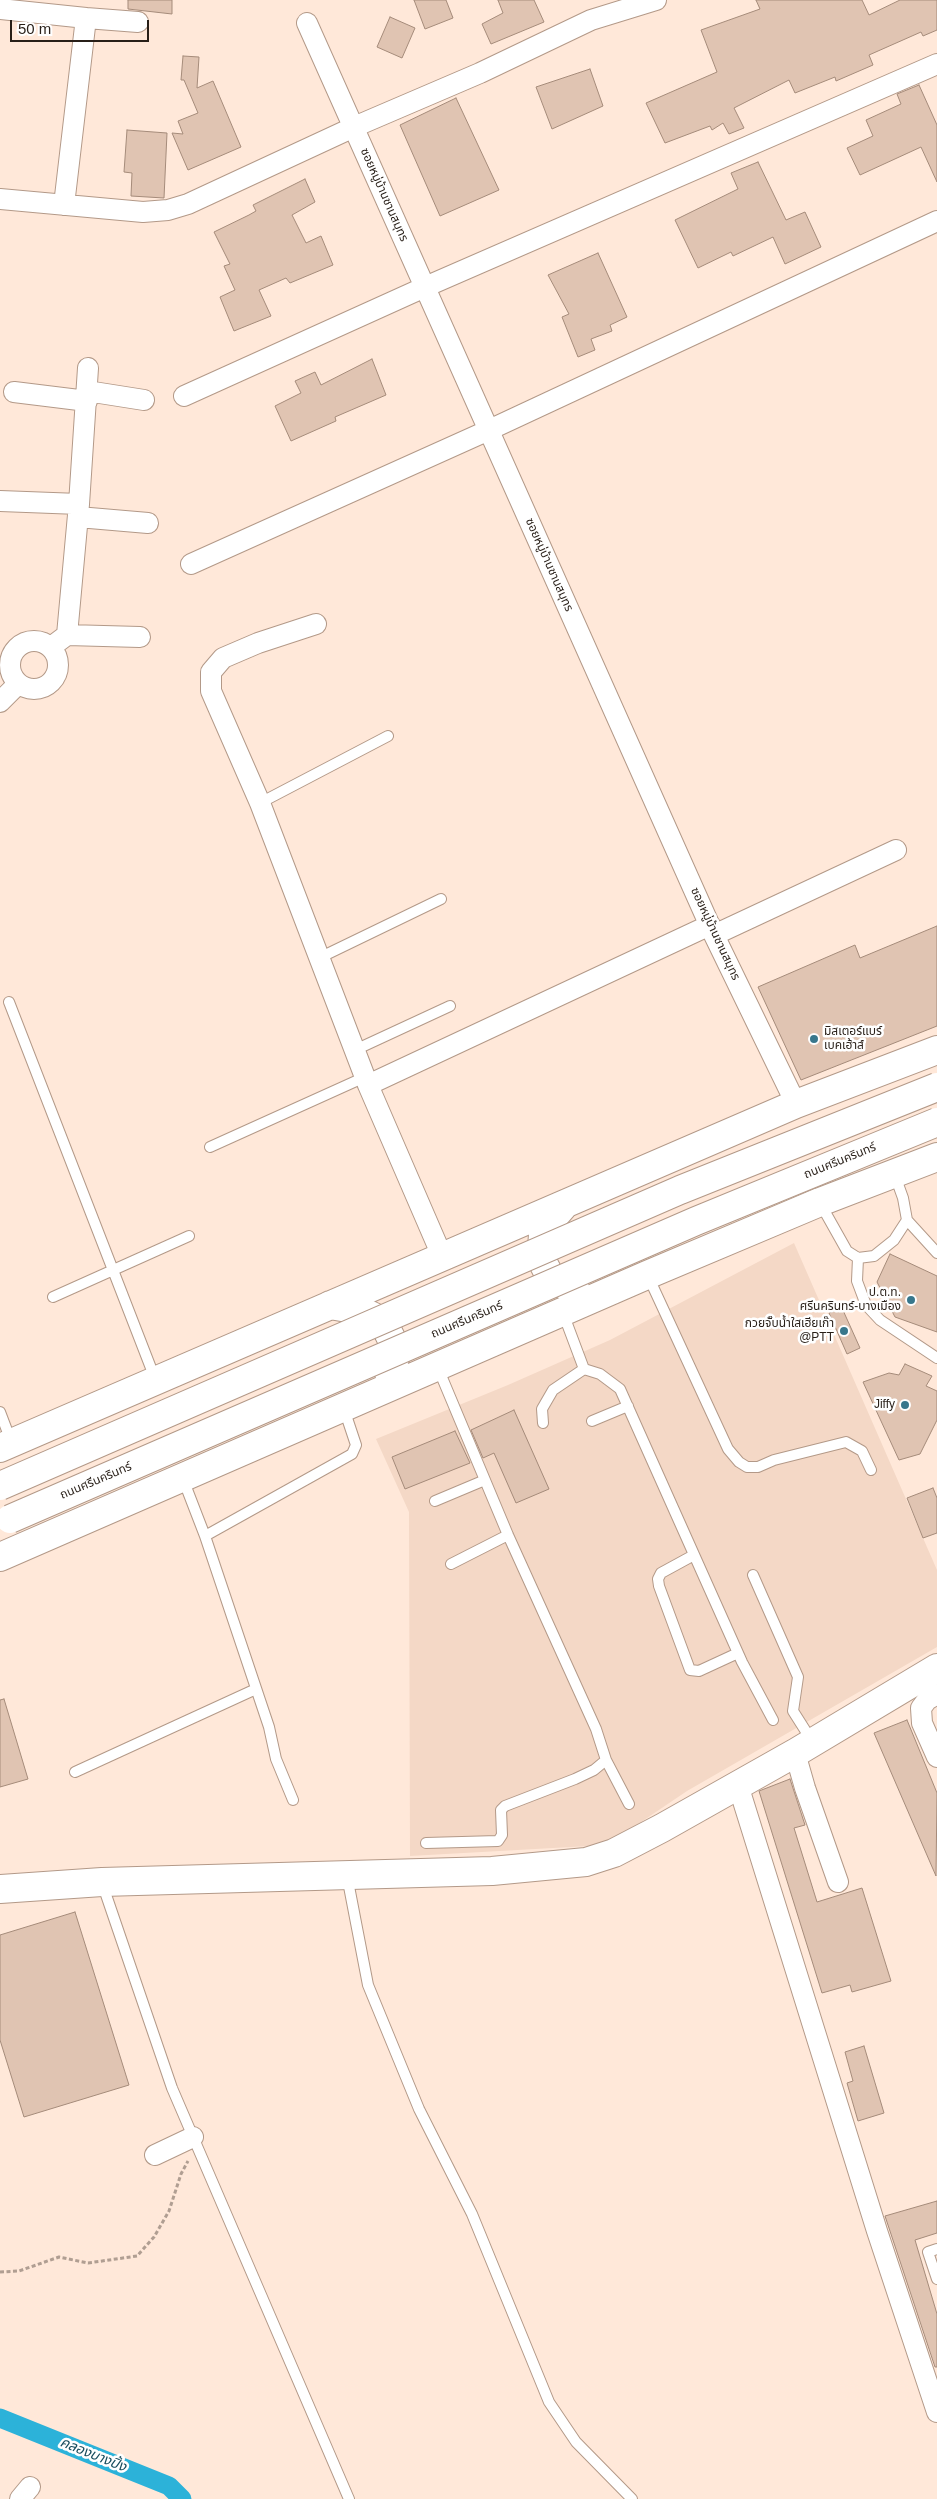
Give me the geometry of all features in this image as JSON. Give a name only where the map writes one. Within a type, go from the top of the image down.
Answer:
[{"type":"main road","points":[[6,1445],[796,1104],[937,1050]]},
{"type":"main road","points":[[0,1486],[680,1190],[937,1087]]},
{"type":"main road","name":"ถนนศรีนครินทร์","points":[[5,1521],[704,1217],[937,1122]]},
{"type":"main road","points":[[0,1557],[647,1275],[820,1202],[937,1157]]},
{"type":"main road","points":[[565,1204],[551,1220],[543,1235],[541,1254],[544,1269],[551,1278],[571,1290],[591,1294],[607,1293]]},
{"type":"main road","points":[[330,1305],[367,1313],[385,1326],[391,1336],[395,1352],[393,1364],[382,1384],[371,1396]]},
{"type":"main road","points":[[0,1889],[102,1882],[492,1871],[586,1862],[622,1849],[738,1785],[937,1668]]},
{"type":"street","points":[[0,199],[143,212],[168,210],[188,204],[354,127],[480,74],[591,20],[656,0]]},
{"type":"street","points":[[0,9],[138,22]]},
{"type":"street","points":[[64,205],[86,18]]},
{"type":"street","name":"ซอยหมู่บ้านชานสมุทร","points":[[307,23],[712,930],[796,1104]]},
{"type":"street","points":[[184,396],[425,287],[937,64]]},
{"type":"street","points":[[191,564],[489,430],[937,221]]},
{"type":"street","points":[[67,635],[88,368]]},
{"type":"street","points":[[14,392],[144,400]]},
{"type":"street","points":[[0,501],[148,522]]},
{"type":"street","points":[[316,624],[258,642],[223,658],[211,672],[211,691],[260,804],[367,1081],[442,1256]]},
{"type":"street","points":[[51,647],[67,635],[140,637]]},
{"type":"street","points":[[30,640],[42,641],[51,647],[57,656],[59,667],[52,681],[39,689],[28,689],[18,684],[11,675],[9,664],[12,653],[20,644],[30,640]]},
{"type":"street","points":[[0,702],[18,684]]},
{"type":"street","points":[[367,1081],[896,850]]},
{"type":"street","points":[[937,1694],[927,1700],[921,1708],[922,1723],[937,1757]]},
{"type":"street","points":[[803,1747],[805,1788],[838,1882]]},
{"type":"street","points":[[738,1785],[876,2231],[937,2411]]},
{"type":"street","points":[[155,2155],[195,2142]]},
{"type":"lane","points":[[260,804],[388,736]]},
{"type":"lane","points":[[319,958],[441,899]]},
{"type":"lane","points":[[9,1002],[156,1381]]},
{"type":"lane","points":[[355,1050],[450,1006]]},
{"type":"lane","points":[[210,1147],[367,1081]]},
{"type":"lane","points":[[820,1202],[847,1251],[858,1258],[874,1256],[888,1246],[901,1232],[906,1220],[903,1198],[894,1172]]},
{"type":"lane","points":[[906,1220],[937,1253]]},
{"type":"lane","points":[[53,1297],[189,1236]]},
{"type":"lane","points":[[858,1258],[857,1281],[866,1305],[880,1320],[937,1358]]},
{"type":"lane","points":[[647,1275],[728,1449],[739,1462],[748,1467],[758,1467],[774,1460],[846,1442],[862,1451],[871,1470]]},
{"type":"lane","points":[[562,1312],[584,1369]]},
{"type":"lane","points":[[437,1367],[508,1535],[596,1729],[606,1760],[629,1804]]},
{"type":"lane","points":[[584,1369],[600,1374],[620,1389],[738,1653],[773,1720]]},
{"type":"lane","points":[[543,1422],[542,1409],[553,1390],[584,1369]]},
{"type":"lane","points":[[592,1421],[628,1406]]},
{"type":"lane","points":[[205,1536],[352,1454],[356,1445],[343,1408]]},
{"type":"lane","points":[[1,1410],[6,1445]]},
{"type":"lane","points":[[182,1478],[205,1536],[256,1690],[276,1759],[293,1800]]},
{"type":"lane","points":[[435,1501],[485,1480]]},
{"type":"lane","points":[[451,1564],[508,1535]]},
{"type":"lane","points":[[694,1554],[660,1573],[658,1579],[658,1586],[690,1670],[699,1671],[738,1653]]},
{"type":"lane","points":[[753,1575],[798,1677],[793,1712],[803,1747]]},
{"type":"lane","points":[[75,1772],[256,1690]]},
{"type":"lane","points":[[426,1843],[498,1841],[502,1835],[501,1810],[505,1806],[581,1776],[594,1770],[606,1760]]},
{"type":"lane","points":[[346,1875],[368,1985],[419,2109],[472,2214],[549,2402],[576,2442],[632,2499]]},
{"type":"lane","points":[[102,1882],[172,2088],[349,2499]]},
{"type":"lane","points":[[937,2249],[928,2252],[937,2279]]},
{"type":"path","points":[[0,2272],[19,2271],[58,2257],[88,2263],[138,2256],[154,2237],[169,2211],[181,2174],[195,2142]]},
{"type":"shaded area","points":[[794,1243],[937,1570],[937,1647],[687,1791],[607,1845],[410,1856],[409,1512],[376,1439],[508,1385],[610,1340]]},
{"type":"building","points":[[128,0],[172,0],[172,14],[128,9]]},
{"type":"building","points":[[414,0],[446,0],[453,18],[425,29]]},
{"type":"building","points":[[498,0],[534,0],[544,22],[491,44],[482,24],[503,13]]},
{"type":"building","points":[[756,0],[862,0],[869,15],[900,0],[937,0],[937,30],[923,36],[921,32],[869,55],[873,65],[836,81],[835,77],[795,93],[789,80],[734,108],[744,128],[729,134],[723,123],[712,130],[710,126],[665,143],[646,103],[717,72],[701,30],[760,9]]},
{"type":"building","points":[[390,17],[415,28],[402,58],[377,47]]},
{"type":"building","points":[[183,56],[199,57],[197,88],[213,81],[241,147],[188,170],[172,133],[183,134],[178,121],[198,113],[184,80],[181,80]]},
{"type":"building","points":[[590,69],[603,106],[552,129],[536,87]]},
{"type":"building","points":[[919,85],[937,125],[937,182],[921,147],[860,175],[847,148],[873,136],[866,120],[901,104],[897,94]]},
{"type":"building","points":[[456,98],[499,190],[440,216],[400,125]]},
{"type":"building","points":[[127,130],[167,133],[164,198],[131,196],[132,173],[124,172]]},
{"type":"building","points":[[758,162],[786,220],[805,212],[821,247],[785,264],[773,237],[733,256],[731,252],[698,268],[675,220],[738,189],[731,173]]},
{"type":"building","points":[[305,179],[315,202],[292,215],[306,243],[321,236],[333,265],[290,283],[286,278],[259,290],[271,316],[234,331],[220,297],[235,290],[224,266],[230,264],[214,232],[256,211],[253,205]]},
{"type":"building","points":[[598,253],[627,317],[610,325],[612,331],[591,339],[595,350],[578,357],[562,317],[569,314],[548,275]]},
{"type":"building","points":[[372,359],[386,395],[335,417],[336,421],[291,441],[275,406],[301,393],[295,381],[315,372],[321,385]]},
{"type":"building","points":[[937,926],[937,1026],[801,1080],[758,987],[855,945],[860,958]]},
{"type":"building","name":"ป.ต.ท. ศรีนครินทร์-บางเมือง","points":[[890,1254],[937,1276],[937,1332],[895,1317],[877,1282]]},
{"type":"building","name":"กวยจั๊บน้ำใสเฮียเก๊า @PTT","points":[[842,1308],[860,1348],[847,1354],[829,1313]]},
{"type":"building","name":"Jiffy","points":[[905,1364],[932,1376],[926,1386],[937,1391],[937,1420],[920,1454],[899,1460],[863,1382],[889,1373],[899,1375]]},
{"type":"building","points":[[514,1410],[549,1489],[516,1503],[494,1453],[483,1458],[471,1430]]},
{"type":"building","points":[[455,1431],[470,1463],[405,1489],[392,1457]]},
{"type":"building","points":[[933,1488],[937,1498],[937,1533],[923,1538],[907,1498]]},
{"type":"building","points":[[4,1699],[28,1779],[0,1787],[0,1700]]},
{"type":"building","points":[[907,1720],[937,1793],[936,1876],[874,1733]]},
{"type":"building","points":[[790,1779],[805,1825],[794,1828],[817,1902],[862,1888],[891,1981],[852,1992],[850,1985],[822,1993],[759,1791]]},
{"type":"building","points":[[75,1912],[129,2085],[24,2117],[0,2040],[0,1935]]},
{"type":"building","points":[[864,2046],[884,2113],[858,2121],[847,2083],[853,2081],[845,2052]]},
{"type":"building","points":[[937,2201],[937,2233],[915,2240],[937,2314],[937,2367],[935,2367],[885,2216]]},
{"type":"waterway","name":"คลองบางปิ้ง","points":[[0,2418],[169,2486],[182,2499]]},
{"type":"place","name":"มิสเตอร์แบร์ เบคเฮ้าส์","points":[[814,1039]]},
{"type":"place","name":"ป.ต.ท. ศรีนครินทร์-บางเมือง","points":[[911,1300]]},
{"type":"place","name":"กวยจั๊บน้ำใสเฮียเก๊า @PTT","points":[[844,1331]]},
{"type":"place","name":"Jiffy","points":[[905,1405]]}]
